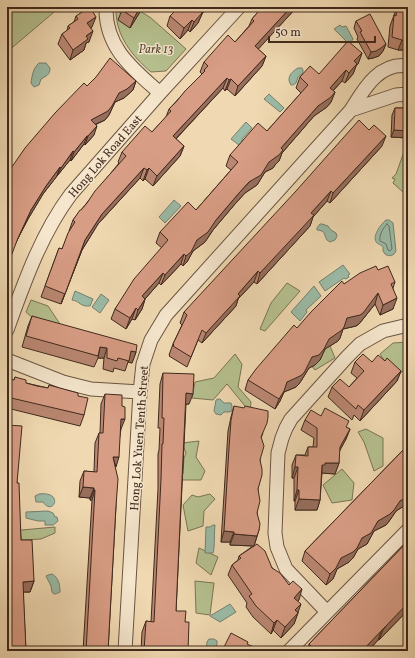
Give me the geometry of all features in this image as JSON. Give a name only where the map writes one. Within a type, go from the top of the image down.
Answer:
[{"type":"street","points":[[106,7],[107,26],[110,36],[123,58],[160,93]]},
{"type":"street","name":"Hong Lok Road East","points":[[7,330],[32,262],[45,234],[59,210],[71,194],[160,93],[239,7]]},
{"type":"street","name":"Hong Lok Yuen Tenth Street","points":[[125,651],[140,392],[143,364],[151,340],[166,315],[351,110],[370,82],[387,68],[402,65],[408,66]]},
{"type":"street","points":[[351,110],[396,96],[408,94]]},
{"type":"street","points":[[327,612],[286,569],[277,547],[275,533],[278,453],[282,438],[291,419],[351,352],[360,344],[383,331],[408,325]]},
{"type":"street","points":[[7,360],[63,382],[91,389],[140,392]]},
{"type":"street","points":[[289,651],[408,530]]},
{"type":"green space","points":[[7,7],[60,7],[7,52]]},
{"type":"green space","name":"Park 13","points":[[116,10],[122,14],[140,11],[151,18],[186,49],[166,71],[151,72],[126,45],[119,28]]},
{"type":"green space","points":[[408,146],[408,190],[405,194],[393,183],[395,179],[392,178],[396,174],[405,149]]},
{"type":"green space","points":[[287,283],[300,291],[265,331],[260,329],[271,303]]},
{"type":"green space","points":[[31,300],[48,306],[60,324],[43,327],[26,312]]},
{"type":"green space","points":[[318,342],[330,346],[335,358],[315,370],[307,361]]},
{"type":"green space","points":[[408,342],[408,367],[395,377],[380,354],[393,343]]},
{"type":"green space","points":[[235,354],[242,364],[238,387],[251,402],[250,412],[227,384],[213,400],[192,398],[195,382],[214,378]]},
{"type":"green space","points":[[366,429],[383,438],[383,466],[374,471],[364,442],[358,432]]},
{"type":"green space","points":[[199,441],[196,457],[205,471],[201,480],[174,480],[183,474],[184,458],[186,453],[182,443]]},
{"type":"green space","points":[[342,469],[354,483],[352,500],[332,503],[323,485]]},
{"type":"green space","points":[[210,494],[215,499],[204,511],[203,526],[188,531],[183,505],[192,495],[198,497]]},
{"type":"green space","points":[[55,527],[55,533],[41,539],[22,540],[12,532],[12,529],[22,530]]},
{"type":"green space","points":[[199,548],[218,557],[211,575],[196,563]]},
{"type":"green space","points":[[195,581],[214,583],[210,615],[196,613]]},
{"type":"water","points":[[340,25],[342,27],[346,26],[353,39],[351,42],[347,42],[334,29]]},
{"type":"water","points":[[39,63],[46,63],[50,70],[47,75],[41,79],[39,85],[34,87],[31,83],[32,75],[35,67]]},
{"type":"water","points":[[298,68],[302,68],[303,73],[298,77],[296,83],[291,85],[289,80],[290,75]]},
{"type":"water","points":[[269,94],[284,108],[280,112],[264,99]]},
{"type":"water","points":[[246,122],[252,128],[242,139],[242,142],[239,145],[231,139]]},
{"type":"water","points":[[174,200],[181,206],[165,223],[159,217]]},
{"type":"water","points":[[386,220],[393,223],[396,251],[391,256],[385,254],[383,247],[375,240],[377,231]]},
{"type":"water","points":[[320,224],[328,226],[336,233],[337,236],[335,240],[330,242],[327,240],[323,232],[317,230]]},
{"type":"water","points":[[343,265],[350,274],[348,275],[349,277],[346,279],[344,278],[325,291],[319,282]]},
{"type":"water","points":[[314,286],[321,296],[306,310],[307,312],[300,321],[291,312]]},
{"type":"water","points":[[75,291],[93,299],[90,306],[84,306],[72,300]]},
{"type":"water","points":[[101,294],[109,300],[100,313],[92,307]]},
{"type":"water","points":[[218,399],[224,403],[231,403],[232,411],[224,412],[221,415],[216,414],[214,411],[216,400]]},
{"type":"water","points":[[39,494],[47,494],[52,496],[54,499],[53,505],[50,507],[43,502],[36,502],[35,496]]},
{"type":"water","points":[[48,511],[57,517],[58,521],[53,525],[45,525],[45,521],[26,518],[26,512]]},
{"type":"water","points":[[215,525],[213,553],[205,553],[206,527]]},
{"type":"water","points":[[52,574],[58,580],[59,584],[60,592],[56,594],[53,593],[46,576]]},
{"type":"water","points":[[230,604],[236,612],[220,622],[210,616]]},
{"type":"water","points":[[209,639],[214,639],[217,641],[215,651],[206,651],[207,642]]},
{"type":"building","points":[[90,7],[96,17],[87,23],[93,31],[86,36],[88,39],[73,50],[62,34],[70,28],[68,26],[78,19],[76,16]]},
{"type":"building","points":[[124,7],[140,7],[134,18],[122,10]]},
{"type":"building","points":[[179,7],[203,7],[200,10],[202,13],[194,22],[192,20],[184,28],[170,16]]},
{"type":"building","points":[[262,7],[291,7],[255,46],[266,56],[238,86],[231,79],[229,80],[227,78],[173,136],[184,146],[157,176],[149,168],[147,170],[144,168],[102,214],[85,240],[65,294],[45,286],[59,248],[62,249],[68,233],[75,222],[73,220],[95,191],[126,156],[122,152],[145,126],[152,132],[171,111],[169,109],[205,71],[204,70],[208,66],[204,62],[228,35],[235,42],[254,21],[252,19]]},
{"type":"building","points":[[397,7],[408,7],[408,40],[392,37],[394,15],[396,16]]},
{"type":"building","points":[[370,14],[386,44],[376,51],[371,52],[356,21]]},
{"type":"building","points":[[348,41],[362,53],[354,61],[357,64],[349,73],[346,70],[330,88],[335,92],[331,97],[318,106],[281,148],[283,150],[279,155],[269,162],[261,175],[249,182],[239,193],[216,220],[208,232],[197,240],[191,252],[186,256],[184,254],[165,275],[163,273],[142,296],[145,299],[138,310],[136,308],[130,318],[115,309],[134,279],[168,240],[160,232],[188,202],[196,210],[238,162],[230,155],[258,123],[267,131],[308,85],[300,77],[310,66],[319,74]]},
{"type":"building","points":[[110,58],[136,81],[127,89],[119,93],[108,111],[91,120],[97,126],[74,152],[73,151],[46,186],[31,210],[7,267],[7,174],[25,148],[55,113],[84,83],[87,86],[96,77]]},
{"type":"building","points":[[395,108],[408,108],[408,131],[394,130]]},
{"type":"building","points":[[359,120],[369,130],[374,125],[386,136],[333,193],[331,191],[311,213],[314,215],[260,273],[258,271],[238,294],[240,296],[206,333],[202,330],[191,357],[173,346],[187,315],[184,312],[296,191]]},
{"type":"building","points":[[376,266],[378,270],[388,266],[395,282],[391,284],[397,298],[383,305],[378,293],[363,313],[347,318],[342,330],[329,339],[319,355],[312,357],[303,374],[287,382],[279,399],[248,380],[294,325],[297,328],[342,281],[344,284],[360,273]]},
{"type":"building","points":[[32,316],[137,345],[136,352],[131,351],[129,361],[118,358],[117,361],[107,358],[107,348],[100,347],[98,356],[26,336]]},
{"type":"building","points":[[363,354],[372,362],[378,355],[385,361],[387,358],[401,371],[364,410],[358,405],[356,409],[332,387],[340,379],[349,387],[364,371],[355,362]]},
{"type":"building","points":[[163,373],[194,374],[193,394],[186,393],[176,611],[186,611],[185,622],[189,622],[188,651],[144,651],[146,621],[154,622],[164,418],[162,418]]},
{"type":"building","points":[[15,377],[26,380],[26,383],[48,388],[49,385],[78,393],[78,396],[88,398],[84,415],[7,397],[7,378],[14,380]]},
{"type":"building","points":[[105,394],[122,395],[122,406],[125,407],[125,419],[121,419],[119,457],[113,457],[118,479],[108,651],[86,651],[95,490],[94,488],[83,487],[84,471],[97,472],[99,433],[103,433]]},
{"type":"building","points":[[234,406],[244,408],[245,406],[268,411],[267,423],[261,437],[264,446],[260,460],[262,475],[258,489],[260,501],[257,513],[260,524],[257,536],[234,534],[234,532],[224,531],[231,420]]},
{"type":"building","points":[[325,408],[349,421],[346,427],[350,429],[340,447],[339,463],[325,463],[325,465],[322,465],[320,500],[299,499],[299,490],[297,490],[298,467],[295,467],[296,455],[308,456],[308,447],[317,447],[317,428],[305,420],[311,410],[321,416]]},
{"type":"building","points":[[7,425],[22,426],[17,483],[19,483],[21,540],[32,540],[34,581],[23,582],[26,651],[8,651]]},
{"type":"building","points":[[408,445],[408,496],[400,501],[390,514],[378,521],[371,533],[362,538],[357,548],[353,552],[341,558],[336,568],[330,574],[305,551]]},
{"type":"building","points":[[408,541],[408,603],[362,651],[316,651],[309,644]]},
{"type":"building","points":[[257,544],[265,551],[272,568],[280,573],[289,585],[293,581],[302,589],[294,598],[301,604],[295,610],[298,613],[285,627],[277,620],[274,623],[256,606],[249,596],[252,594],[232,565],[241,558],[239,556]]},
{"type":"building","points":[[231,633],[248,642],[247,644],[261,650],[222,651]]}]
